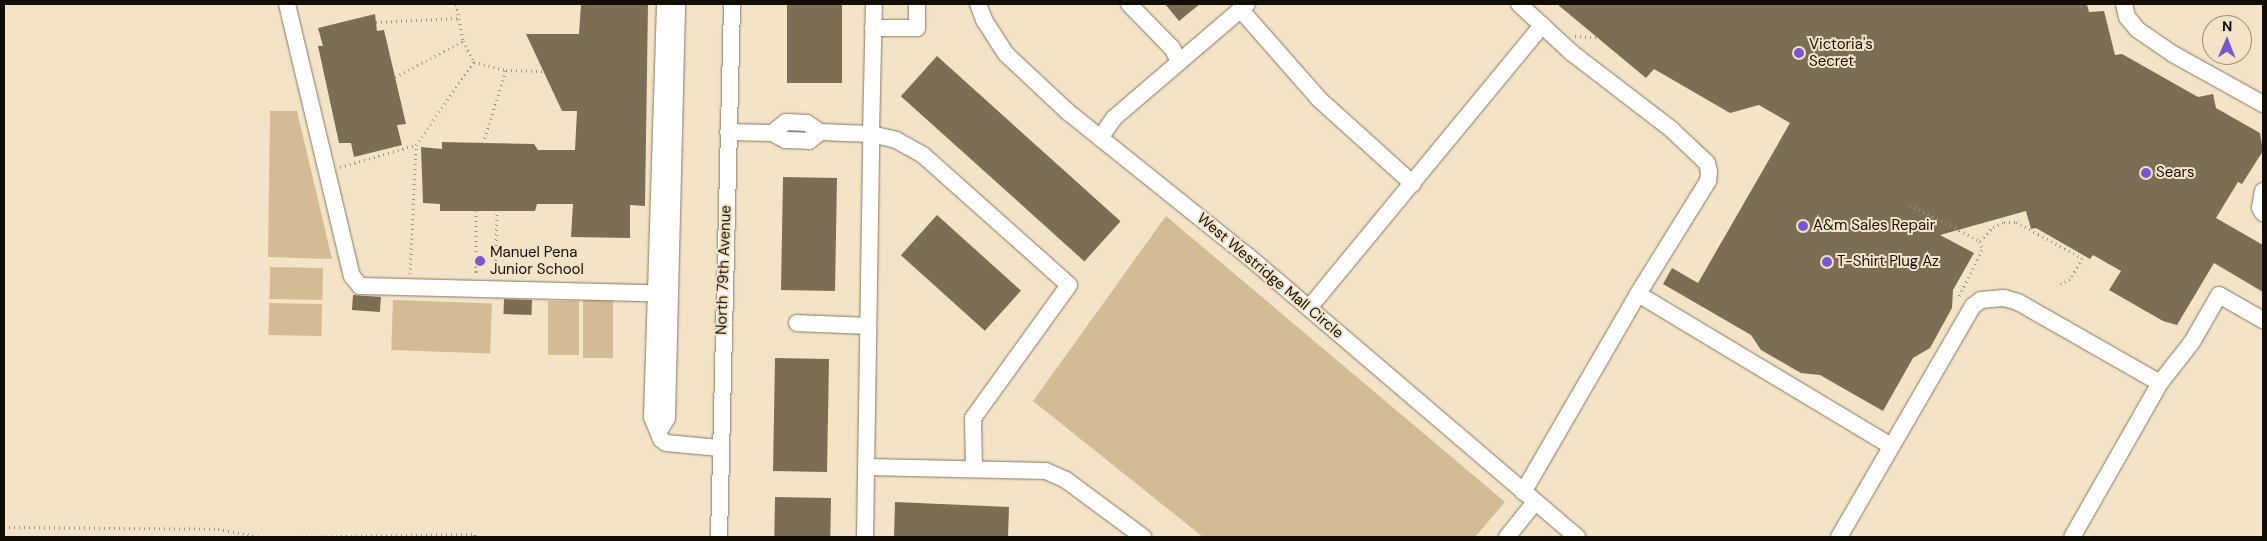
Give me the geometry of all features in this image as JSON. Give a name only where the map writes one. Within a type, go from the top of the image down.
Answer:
[{"type":"street","points":[[287,4],[352,276],[360,286],[654,293]]},
{"type":"street","points":[[664,4],[654,293],[652,418],[661,439],[675,446],[720,448]]},
{"type":"street","points":[[659,431],[667,418],[677,4]]},
{"type":"street","name":"North 79th Avenue","points":[[719,537],[732,4]]},
{"type":"street","points":[[864,537],[874,4]]},
{"type":"street","points":[[873,28],[917,28],[917,4]]},
{"type":"street","name":"West Westridge Mall Circle","points":[[978,4],[984,20],[1006,54],[1100,138],[1309,308],[1577,537]]},
{"type":"street","points":[[1129,4],[1172,48],[1179,61]]},
{"type":"street","points":[[1507,537],[1638,294],[1708,181],[1707,163],[1519,4]]},
{"type":"street","points":[[2124,4],[2127,17],[2138,30],[2173,54],[2263,104]]},
{"type":"street","points":[[1100,138],[1114,118],[1244,6],[1320,100],[1413,184]]},
{"type":"street","points":[[1309,308],[1542,25]]},
{"type":"street","points":[[728,132],[772,132],[786,122],[807,123],[820,132],[871,134],[896,140],[923,155],[1069,285],[973,418],[974,468]]},
{"type":"street","points":[[2263,191],[2260,208],[2263,213]]},
{"type":"street","points":[[1638,294],[1890,445]]},
{"type":"street","points":[[2072,537],[2160,383],[2192,342],[2219,295],[2263,320]]},
{"type":"street","points":[[1839,537],[1890,445],[1973,306],[1981,300],[2004,298],[2018,302],[2160,383]]},
{"type":"street","points":[[797,323],[868,326]]},
{"type":"street","points":[[866,467],[1046,471],[1066,480],[1143,537]]},
{"type":"path","points":[[456,4],[462,41],[474,62],[506,70],[544,71]]},
{"type":"path","points":[[2081,7],[2091,4]]},
{"type":"path","points":[[376,22],[458,18]]},
{"type":"path","points":[[1570,35],[1597,37]]},
{"type":"path","points":[[395,77],[462,41]]},
{"type":"path","points":[[409,287],[416,145],[474,62]]},
{"type":"path","points":[[483,143],[506,70]]},
{"type":"path","points":[[327,171],[416,145]]},
{"type":"path","points":[[1910,205],[1980,241]]},
{"type":"path","points":[[476,211],[476,288]]},
{"type":"path","points":[[495,289],[497,211]]},
{"type":"path","points":[[1980,241],[1993,227],[2004,222],[2016,222],[2082,258],[2070,279],[2057,286]]},
{"type":"path","points":[[1955,303],[1982,250],[1980,241]]},
{"type":"path","points":[[4,527],[218,529],[262,537]]},
{"type":"path","points":[[286,537],[475,534],[475,537]]},
{"type":"shaded area","points":[[270,111],[297,111],[332,259],[268,257]]},
{"type":"shaded area","points":[[1166,216],[1505,502],[1475,537],[1203,537],[1033,401]]},
{"type":"shaded area","points":[[270,267],[323,268],[322,300],[269,299]]},
{"type":"shaded area","points":[[393,300],[492,303],[490,353],[391,350]]},
{"type":"shaded area","points":[[583,300],[613,300],[613,358],[583,358]]},
{"type":"shaded area","points":[[548,301],[579,301],[579,355],[548,355]]},
{"type":"shaded area","points":[[269,303],[322,304],[321,336],[268,335]]},
{"type":"building","points":[[581,4],[648,4],[645,206],[630,205],[630,238],[571,237],[573,204],[537,204],[535,211],[440,211],[440,204],[423,203],[421,147],[442,149],[442,142],[534,144],[538,150],[575,150],[577,111],[562,111],[526,34],[579,34]]},
{"type":"building","points":[[787,4],[842,4],[842,83],[787,83]]},
{"type":"building","points":[[1165,4],[1200,4],[1179,21]]},
{"type":"building","points":[[1557,4],[2087,4],[2089,12],[2104,11],[2115,55],[2122,54],[2198,97],[2213,94],[2216,108],[2260,133],[2263,151],[2242,184],[2238,182],[2216,218],[2263,245],[2263,292],[2214,263],[2177,325],[2163,321],[2109,290],[2121,271],[2093,255],[2090,259],[2036,228],[2031,229],[2026,211],[1940,235],[1974,253],[1953,290],[1952,308],[1930,348],[1913,358],[1883,411],[1820,375],[1801,373],[1761,350],[1751,335],[1663,284],[1672,268],[1698,283],[1790,123],[1759,105],[1730,113],[1654,69],[1646,78]]},
{"type":"building","points":[[375,14],[377,31],[384,30],[406,124],[397,125],[402,145],[354,157],[351,143],[339,143],[318,46],[323,46],[318,28]]},
{"type":"building","points":[[937,56],[1121,221],[1084,261],[901,96]]},
{"type":"building","points":[[783,177],[837,178],[835,291],[781,290]]},
{"type":"building","points":[[937,215],[1021,291],[985,331],[901,255]]},
{"type":"building","points":[[353,295],[381,297],[380,312],[352,310]]},
{"type":"building","points":[[504,299],[532,300],[531,315],[503,314]]},
{"type":"building","points":[[775,358],[829,359],[827,472],[773,471]]},
{"type":"building","points":[[775,497],[831,498],[830,537],[774,537]]},
{"type":"building","points":[[895,502],[1009,507],[1008,537],[894,537]]},
{"type":"place","name":"Victoria's Secret","points":[[1799,53]]},
{"type":"place","name":"Sears","points":[[2146,173]]},
{"type":"place","name":"A&m Sales Repair","points":[[1803,226]]},
{"type":"place","name":"Manuel Pena Junior School","points":[[480,261]]},
{"type":"place","name":"T-Shirt Plug Az","points":[[1827,262]]}]
